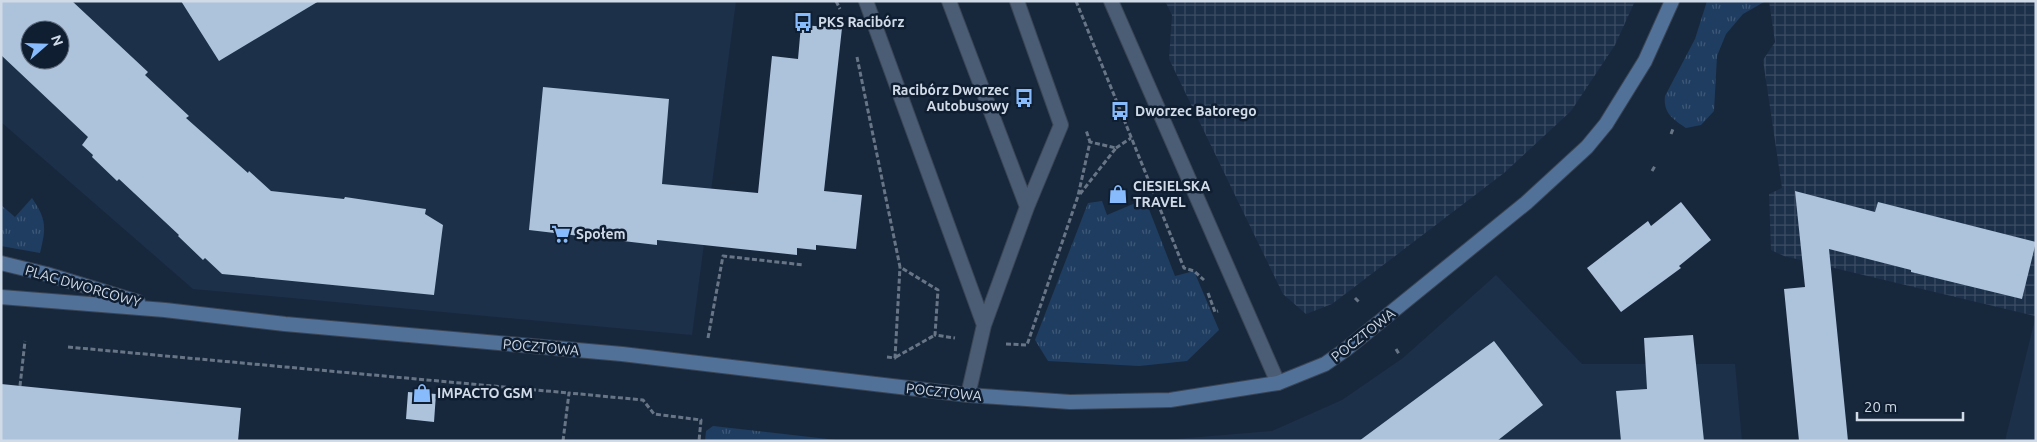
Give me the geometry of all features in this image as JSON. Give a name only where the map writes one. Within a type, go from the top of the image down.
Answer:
[{"type":"main road","name":"POCZTOWA","points":[[191,314],[622,354],[968,395],[1070,402],[1170,400],[1278,383],[1324,364],[1345,350],[1571,163],[1606,124],[1645,61],[1672,1]]},
{"type":"main road","name":"PLAC DWORCOWY","points":[[1,263],[46,274],[165,310]]},
{"type":"main road","name":"PLAC DWORCOWY","points":[[1,297],[165,310],[191,314]]},
{"type":"street","points":[[866,1],[984,325]]},
{"type":"street","points":[[949,1],[1027,207]]},
{"type":"street","points":[[968,395],[984,325],[1027,207],[1061,125],[1017,1]]},
{"type":"street","points":[[1115,2],[1278,383]]},
{"type":"path","points":[[836,1],[841,12]]},
{"type":"path","points":[[1076,1],[1184,268],[1194,272],[1204,280],[1215,312]]},
{"type":"path","points":[[857,56],[900,267],[895,358]]},
{"type":"path","points":[[885,357],[895,358],[935,335],[980,342],[1027,345],[1078,196],[1090,142],[1084,124]]},
{"type":"path","points":[[1671,134],[1673,130]]},
{"type":"path","points":[[1078,196],[1116,148],[1131,138]]},
{"type":"path","points":[[1090,142],[1116,148]]},
{"type":"path","points":[[1652,171],[1655,166]]},
{"type":"path","points":[[707,341],[723,256],[804,265]]},
{"type":"path","points":[[900,267],[938,290],[935,335]]},
{"type":"path","points":[[1355,298],[1358,302]]},
{"type":"path","points":[[20,386],[25,341]]},
{"type":"path","points":[[68,347],[643,400],[654,414],[701,420],[699,441]]},
{"type":"path","points":[[1396,349],[1399,354]]},
{"type":"path","points":[[563,441],[569,393]]},
{"type":"shaded area","points":[[1,1],[736,1],[692,335],[193,289],[1,122]]},
{"type":"shaded area","points":[[1165,1],[1635,1],[1615,45],[1571,111],[1504,173],[1332,304],[1306,314],[1283,294],[1169,59],[1172,15]]},
{"type":"shaded area","points":[[1769,1],[2036,1],[2035,316],[1784,256],[1771,250],[1769,194],[1782,188],[1763,60],[1775,42]]},
{"type":"shaded area","points":[[1496,275],[1582,364],[1735,364],[1742,441],[1152,441],[1272,431],[1342,400],[1403,358]]},
{"type":"shaded area","points":[[2036,315],[2036,441],[2005,441]]},
{"type":"green space","points":[[1707,1],[1764,2],[1743,14],[1726,34],[1717,56],[1714,111],[1701,125],[1686,128],[1667,111],[1665,96],[1695,39]]},
{"type":"green space","points":[[32,198],[43,218],[44,224],[40,253],[1,246],[1,205],[15,217]]},
{"type":"green space","points":[[1145,199],[1175,276],[1194,271],[1219,330],[1187,361],[1139,366],[1048,361],[1035,340],[1088,203],[1102,201],[1107,215]]},
{"type":"green space","points":[[713,426],[845,441],[705,441],[706,431]]},
{"type":"building","points":[[1,1],[72,1],[148,72],[145,75],[189,116],[186,118],[271,191],[344,199],[345,197],[426,209],[425,214],[443,225],[434,295],[222,274],[205,258],[203,260],[119,179],[117,181],[92,157],[93,155],[82,145],[88,137],[1,55]]},
{"type":"building","points":[[181,1],[319,1],[219,61]]},
{"type":"building","points":[[801,25],[842,28],[824,191],[862,195],[856,249],[816,245],[816,250],[797,248],[797,255],[657,240],[657,245],[529,230],[543,87],[669,99],[662,184],[758,193],[772,56],[798,59]]},
{"type":"building","points":[[1795,191],[1875,212],[1878,202],[2036,242],[2022,299],[1911,272],[1911,270],[1829,249],[1848,441],[1799,441],[1784,289],[1805,287]]},
{"type":"building","points":[[1681,202],[1711,240],[1679,266],[1681,268],[1621,312],[1587,268],[1648,221],[1651,226]]},
{"type":"building","points":[[1693,335],[1704,441],[1621,441],[1616,391],[1647,389],[1644,338]]},
{"type":"building","points":[[1494,341],[1543,405],[1497,441],[1359,441]]},
{"type":"building","points":[[1,384],[241,408],[238,441],[1,441]]},
{"type":"building","points":[[408,392],[436,394],[434,422],[406,419]]},
{"type":"place","name":"PKS Racibórz","points":[[803,22]]},
{"type":"place","name":"Racibórz Dworzec Autobusowy","points":[[1024,98]]},
{"type":"place","name":"Dworzec Batorego","points":[[1120,111]]},
{"type":"place","name":"CIESIELSKA TRAVEL","points":[[1118,194]]},
{"type":"place","name":"Społem","points":[[561,234]]},
{"type":"place","name":"IMPACTO GSM","points":[[422,393]]}]
